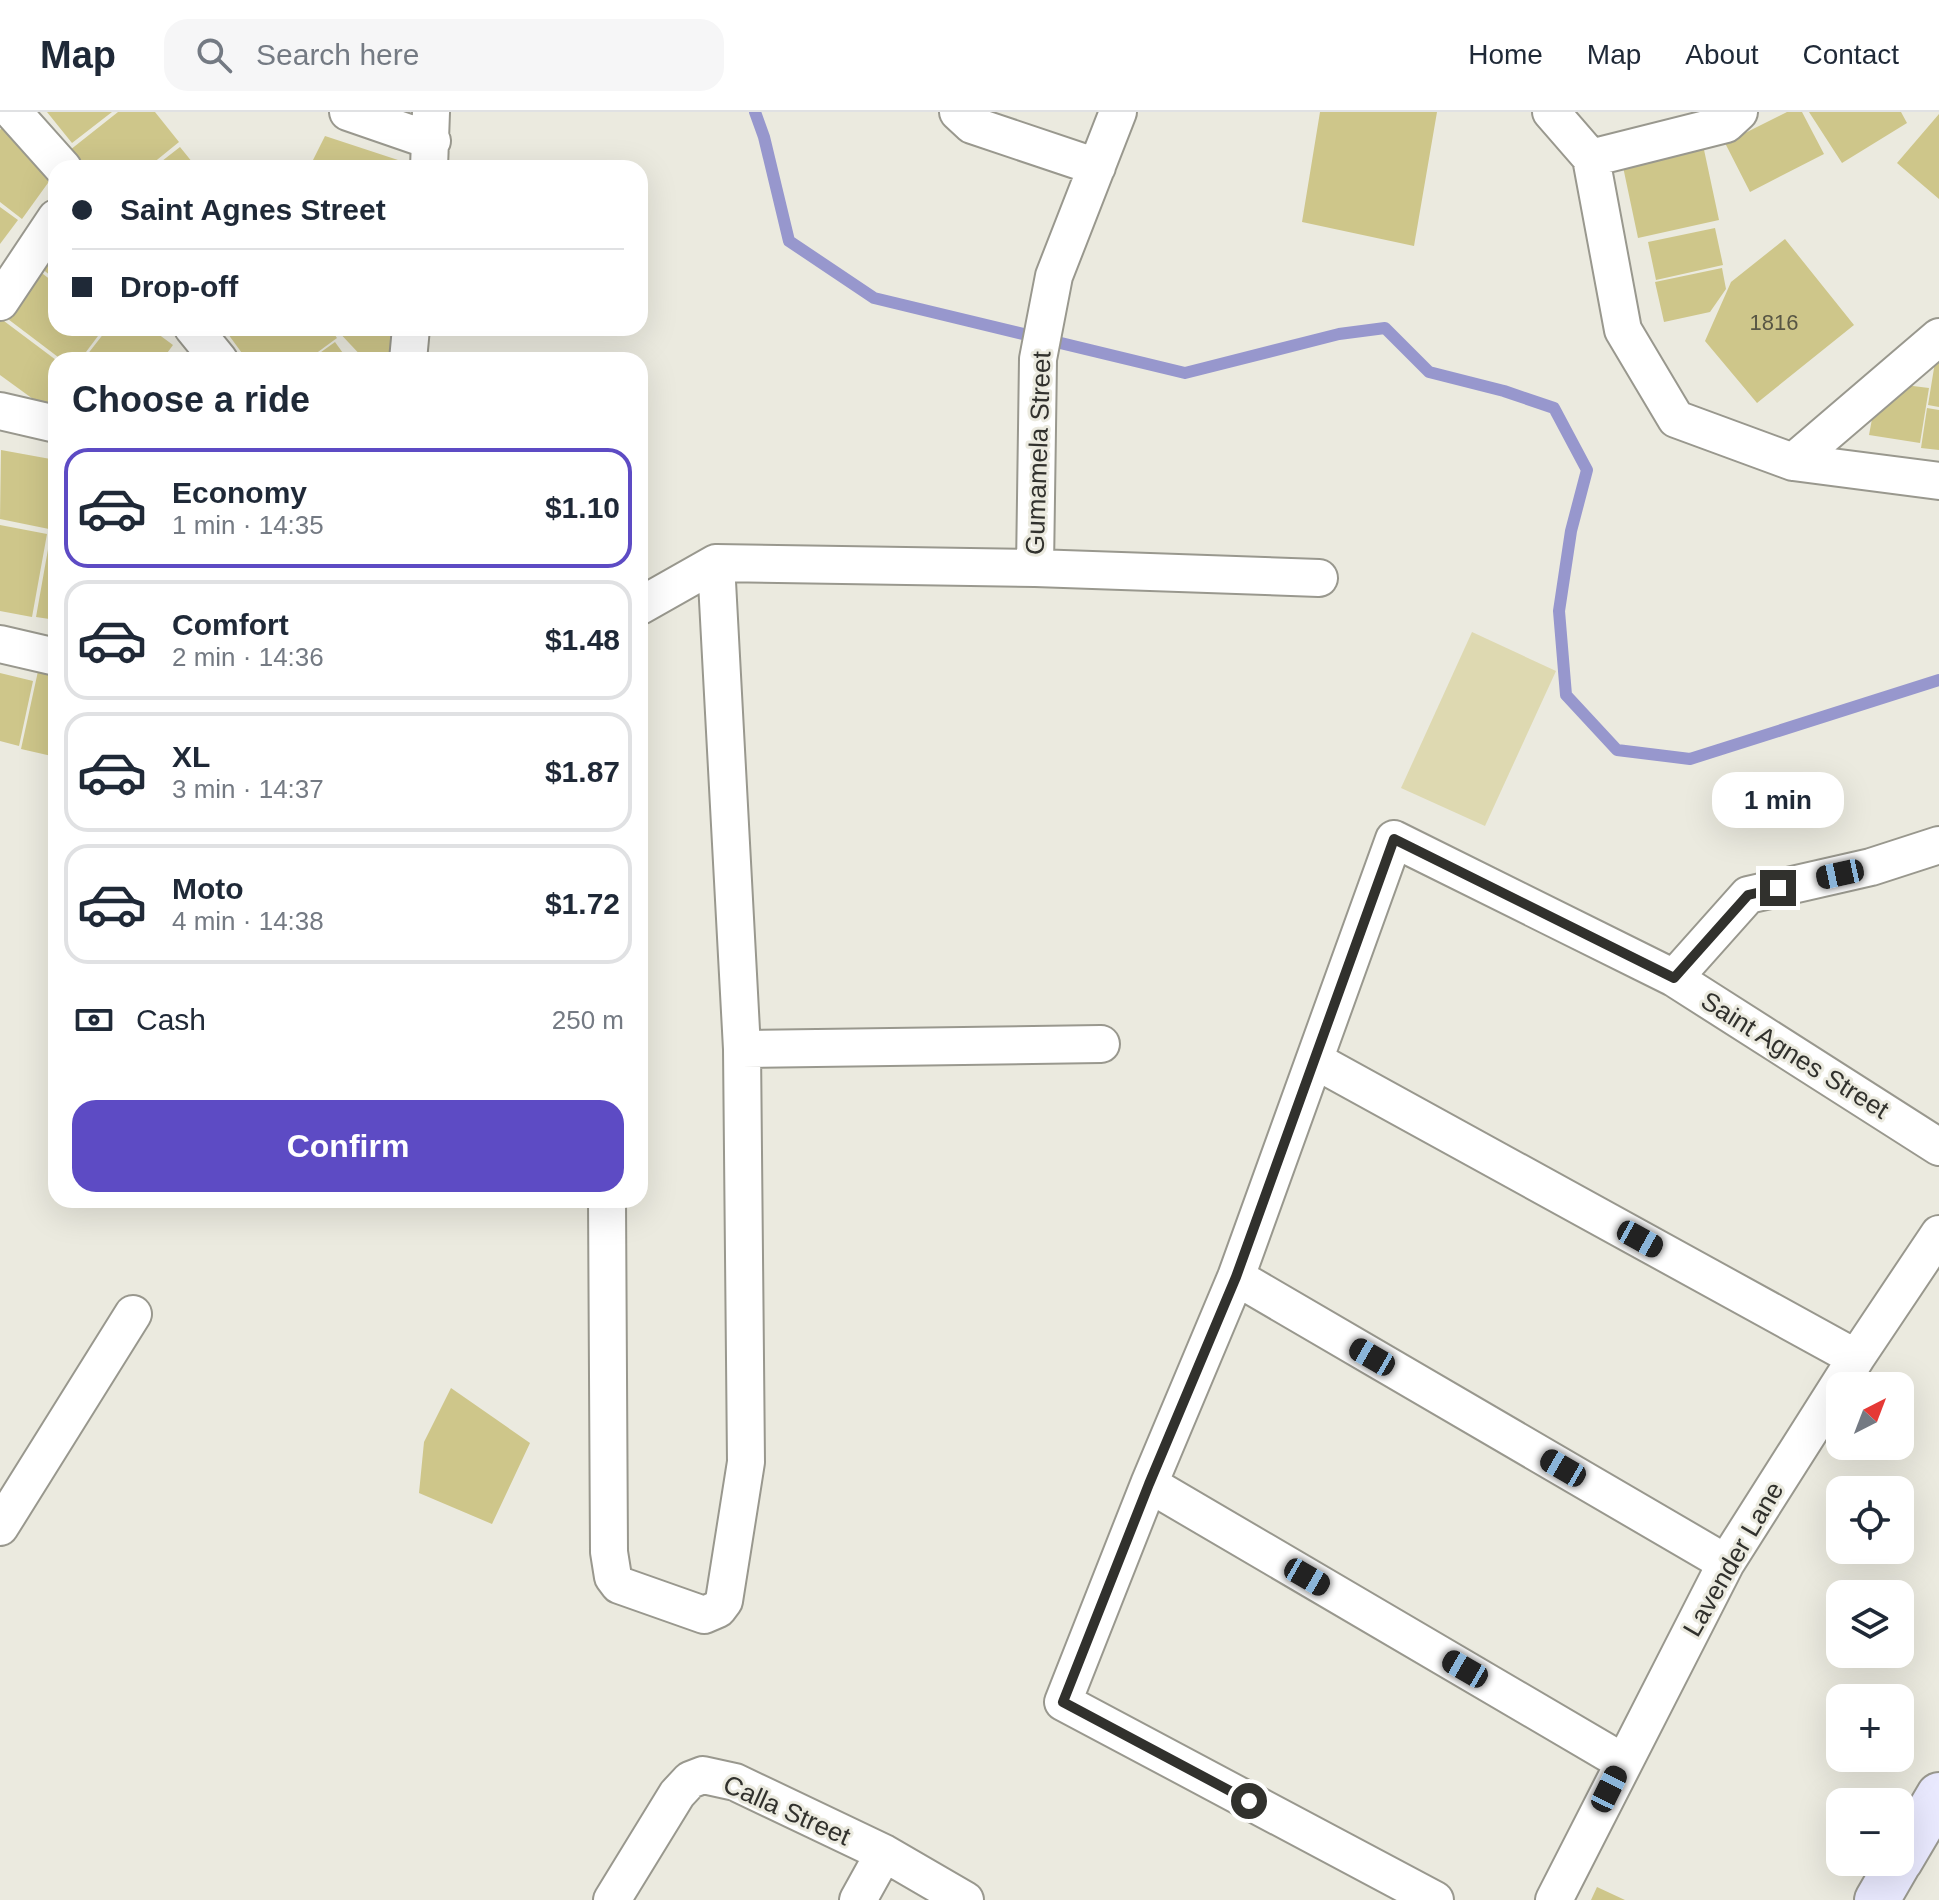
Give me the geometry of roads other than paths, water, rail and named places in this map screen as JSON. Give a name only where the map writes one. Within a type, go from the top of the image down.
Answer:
[{"type":"street","points":[[13,112],[56,160]]},
{"type":"street","points":[[348,112],[430,140]]},
{"type":"street","points":[[958,112],[972,125],[1097,167]]},
{"type":"street","name":"Gumamela Street","points":[[1035,568],[1038,359],[1054,276],[1118,112]]},
{"type":"street","points":[[1551,112],[1591,158],[1623,330],[1676,419],[1793,462],[1939,481]]},
{"type":"street","points":[[1591,158],[1726,124],[1739,112]]},
{"type":"street","points":[[0,302],[48,230]]},
{"type":"street","points":[[200,336],[212,352]]},
{"type":"street","points":[[1793,462],[1939,337]]},
{"type":"street","points":[[0,411],[48,422]]},
{"type":"street","points":[[607,1208],[609,1552],[613,1577],[619,1585],[704,1615],[718,1609],[724,1601],[746,1462],[742,1049],[716,563]]},
{"type":"street","points":[[648,601],[716,563],[1035,568],[1319,578]]},
{"type":"street","points":[[0,644],[48,655]]},
{"type":"street","name":"Saint Agnes Street","points":[[1435,1900],[1063,1702],[1149,1484],[1236,1277],[1394,839],[1674,978],[1939,1147]]},
{"type":"street","points":[[1674,978],[1748,895],[1871,867],[1939,845]]},
{"type":"street","points":[[742,1049],[1101,1044]]},
{"type":"street","points":[[1316,1061],[1856,1358]]},
{"type":"street","name":"Lavender Lane","points":[[1554,1900],[1726,1563],[1939,1234]]},
{"type":"street","points":[[1236,1277],[1726,1563]]},
{"type":"street","points":[[0,1527],[133,1314]]},
{"type":"street","points":[[1149,1484],[1623,1762]]},
{"type":"street","name":"Calla Street","points":[[612,1900],[677,1794],[690,1780],[703,1775],[735,1782],[884,1853],[965,1900]]},
{"type":"street","points":[[1914,1838],[1939,1795]]},
{"type":"street","points":[[858,1900],[884,1853]]},
{"type":"street","points":[[1877,1900],[1892,1876]]},
{"type":"waterway","points":[[755,112],[789,241],[874,298],[1185,373],[1339,334],[1385,328],[1429,372],[1504,391],[1554,408],[1587,470],[1571,531],[1559,611],[1566,695],[1617,750],[1690,759],[1939,680]]}]
